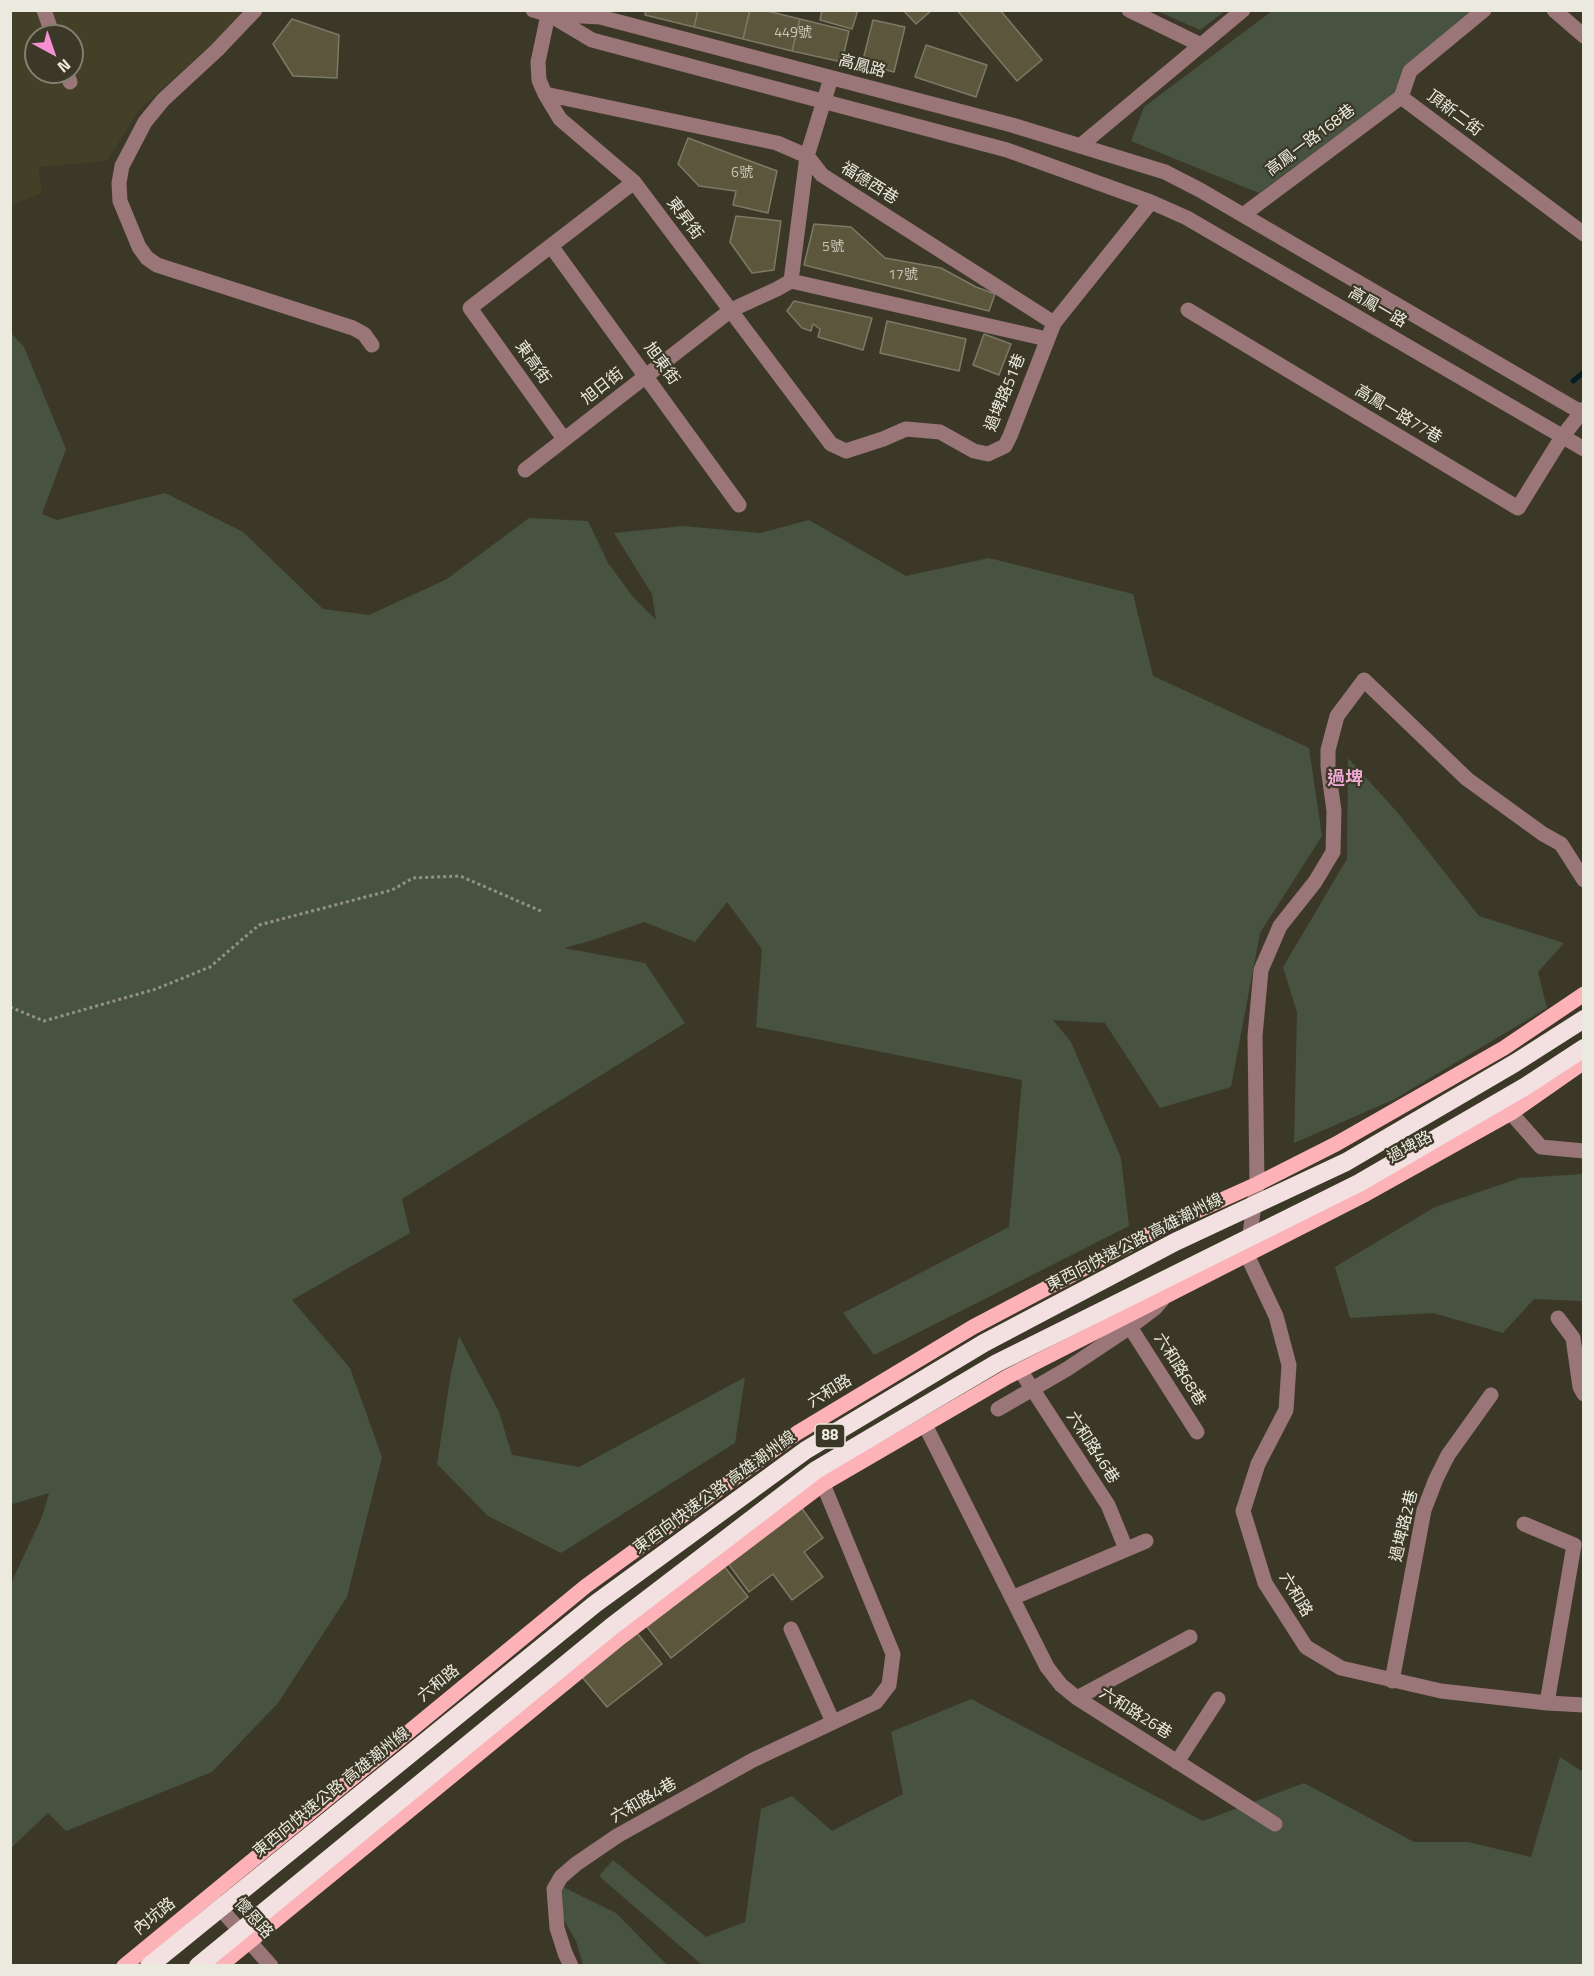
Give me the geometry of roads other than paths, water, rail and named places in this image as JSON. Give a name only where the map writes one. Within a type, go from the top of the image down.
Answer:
[{"type":"highway","name":"東西向快速公路 高雄潮州線","points":[[149,1965],[595,1604],[806,1450],[984,1343],[1175,1242],[1346,1162],[1515,1063],[1584,1019]]},
{"type":"highway","name":"88","points":[[198,1965],[611,1627],[816,1470],[998,1363],[1359,1183],[1526,1086],[1584,1048]]},
{"type":"main road","points":[[1257,1184],[1336,1144],[1504,1048],[1584,994]]},
{"type":"main road","name":"過埤路","points":[[1247,1255],[1366,1194],[1511,1113],[1584,1062]]},
{"type":"main road","name":"六和路","points":[[208,1896],[586,1586],[797,1433],[973,1327],[1168,1224],[1257,1184]]},
{"type":"main road","points":[[220,1965],[620,1638],[823,1484],[1020,1370],[1247,1255]]},
{"type":"main road","name":"內坑路","points":[[124,1965],[208,1896]]},
{"type":"street","points":[[255,10],[217,50],[163,100],[145,122],[122,166],[119,183],[120,201],[139,247],[147,258],[157,265],[353,328],[364,334],[372,345]]},
{"type":"street","points":[[1129,10],[1201,45]]},
{"type":"street","points":[[1080,147],[1243,10]]},
{"type":"street","name":"頂新二街","points":[[1484,10],[1410,71],[1401,96],[1584,234]]},
{"type":"street","points":[[1554,10],[1584,36]]},
{"type":"street","points":[[546,11],[592,40],[1007,150],[1151,202]]},
{"type":"street","name":"高鳳路","points":[[546,11],[600,17],[1012,125],[1165,171]]},
{"type":"street","name":"東昇街","points":[[546,11],[538,62],[539,80],[560,119],[634,182],[831,444]]},
{"type":"street","points":[[831,78],[807,156],[791,281],[1047,339]]},
{"type":"street","name":"福德西巷","points":[[545,94],[777,143],[807,156],[822,176],[1054,323]]},
{"type":"street","name":"高鳳一路168巷","points":[[1243,215],[1401,96]]},
{"type":"street","name":"高鳳一路","points":[[1165,171],[1582,412]]},
{"type":"street","points":[[551,246],[634,182]]},
{"type":"street","name":"高鳳一路","points":[[1151,202],[1187,218],[1584,449]]},
{"type":"street","name":"過埤路51巷","points":[[831,444],[846,451],[906,429],[940,432],[974,451],[988,454],[1005,446],[1054,323],[1151,202]]},
{"type":"street","name":"東高街","points":[[551,246],[470,308],[564,439]]},
{"type":"street","name":"旭東街","points":[[551,246],[647,375],[739,506]]},
{"type":"street","name":"旭日街","points":[[525,470],[731,310],[777,290],[791,281]]},
{"type":"street","name":"高鳳一路77巷","points":[[1188,310],[1518,508],[1562,436]]},
{"type":"street","points":[[1562,436],[1582,412]]},
{"type":"street","points":[[1247,1255],[1257,1184],[1255,1036],[1261,970],[1280,926],[1315,882],[1333,852],[1334,811],[1328,750],[1337,716],[1364,680],[1467,779],[1543,834],[1561,844],[1584,880]]},
{"type":"street","points":[[1511,1113],[1541,1147],[1584,1151]]},
{"type":"street","name":"六和路","points":[[1247,1255],[1276,1316],[1289,1365],[1286,1410],[1258,1464],[1243,1511],[1265,1583],[1306,1647],[1341,1668],[1392,1681],[1441,1691],[1547,1704],[1584,1705]]},
{"type":"street","points":[[998,1410],[1034,1390],[1130,1328],[1155,1308],[1167,1294]]},
{"type":"street","points":[[1558,1318],[1573,1338],[1580,1387],[1584,1394]]},
{"type":"street","name":"六和路68巷","points":[[1130,1328],[1197,1432]]},
{"type":"street","name":"六和路46巷","points":[[1020,1370],[1108,1505],[1126,1549]]},
{"type":"street","name":"過埤路2巷","points":[[1392,1681],[1424,1510],[1448,1455],[1491,1395]]},
{"type":"street","name":"六和路26巷","points":[[925,1425],[1047,1667],[1061,1685],[1077,1698],[1275,1824]]},
{"type":"street","name":"六和路4巷","points":[[571,1965],[557,1928],[554,1889],[561,1877],[593,1851],[617,1836],[753,1760],[876,1702],[889,1685],[893,1654],[823,1484]]},
{"type":"street","points":[[1524,1524],[1574,1545],[1547,1704]]},
{"type":"street","points":[[1012,1598],[1146,1541]]},
{"type":"street","points":[[790,1629],[833,1722]]},
{"type":"street","points":[[1077,1698],[1190,1637]]},
{"type":"street","points":[[1177,1762],[1218,1699]]},
{"type":"street","name":"懷恩路","points":[[208,1896],[271,1965]]},
{"type":"waterway","points":[[1573,381],[1584,372]]},
{"type":"district","name":"過埤","points":[[1345,780]]}]
